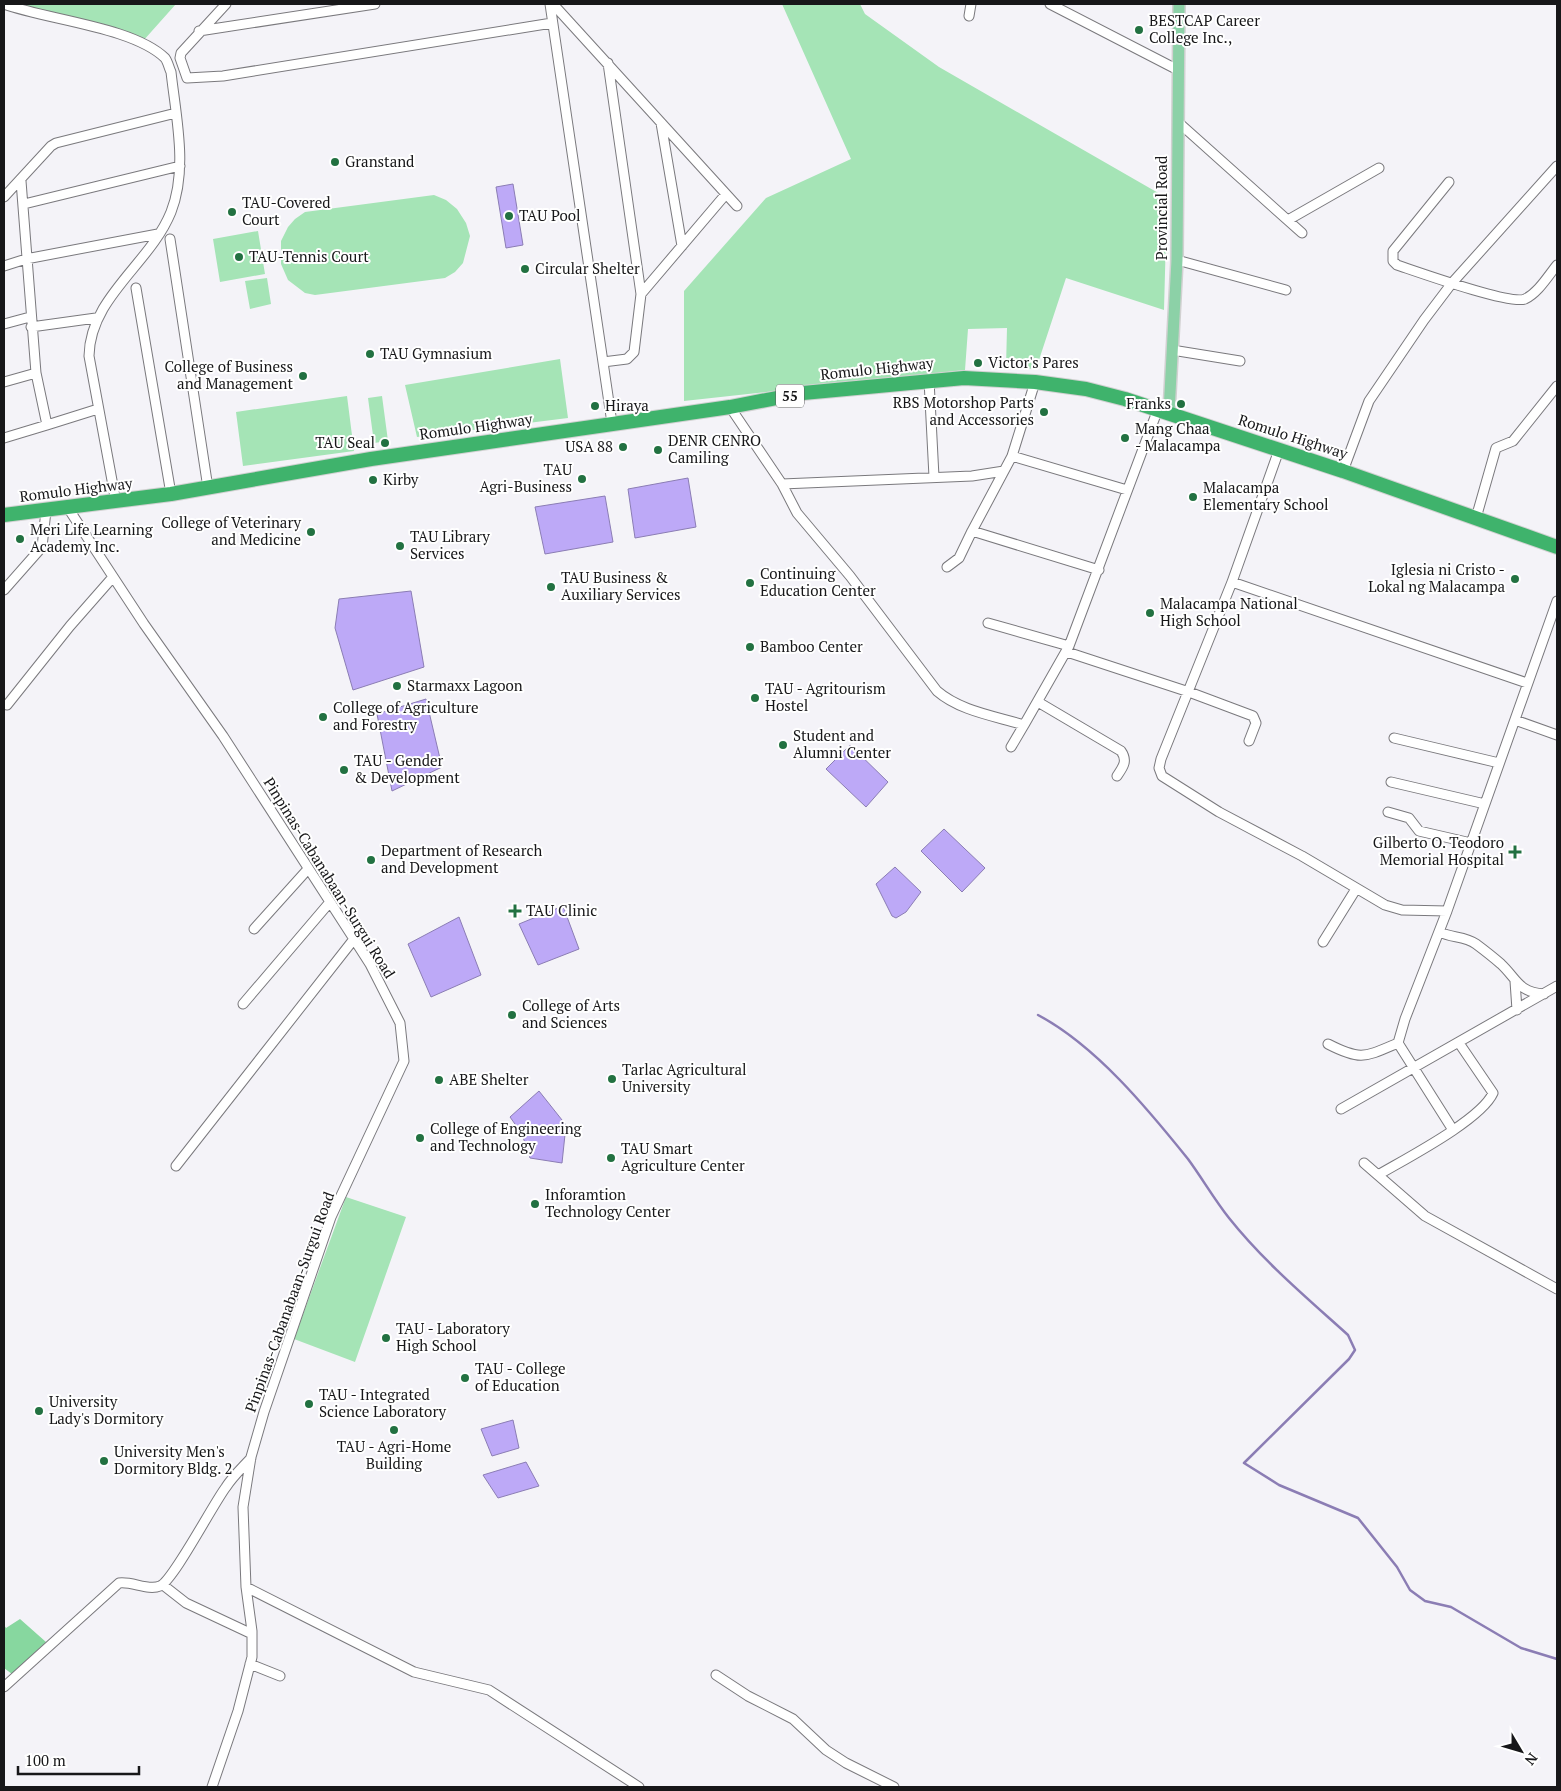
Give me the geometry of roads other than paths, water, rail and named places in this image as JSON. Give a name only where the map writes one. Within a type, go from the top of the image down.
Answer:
[{"type":"highway","name":"Romulo Highway","points":[[4,515],[171,494],[371,459],[730,407],[803,393],[928,380],[972,378],[1036,382],[1086,389],[1164,411],[1343,471],[1557,547]]},
{"type":"main road","name":"Provincial Road","points":[[1164,411],[1172,350],[1177,260],[1179,4]]},
{"type":"street","points":[[4,4],[15,6],[28,13],[120,33],[152,48],[167,59],[171,72],[180,166],[176,199],[169,217],[158,234],[96,318],[89,339],[89,356],[116,502]]},
{"type":"street","points":[[226,4],[199,31],[180,55],[190,79],[223,76],[552,23]]},
{"type":"street","points":[[199,31],[375,4]]},
{"type":"street","points":[[552,4],[552,23],[612,423]]},
{"type":"street","points":[[552,4],[737,206]]},
{"type":"street","points":[[969,16],[971,4]]},
{"type":"street","points":[[1050,4],[1178,70]]},
{"type":"street","points":[[603,362],[627,359],[634,352],[641,294],[608,63]]},
{"type":"street","points":[[4,198],[51,146],[176,113]]},
{"type":"street","points":[[1178,122],[1302,233]]},
{"type":"street","points":[[661,123],[682,246]]},
{"type":"street","points":[[24,204],[180,166]]},
{"type":"street","points":[[1343,471],[1369,401],[1452,283],[1557,166]]},
{"type":"street","points":[[1288,220],[1379,168]]},
{"type":"street","points":[[20,181],[24,204],[30,317],[36,373],[47,425]]},
{"type":"street","points":[[1449,182],[1393,251],[1393,261],[1397,265],[1452,283],[1520,300],[1532,294],[1557,265]]},
{"type":"street","points":[[641,294],[726,194]]},
{"type":"street","points":[[4,266],[26,259],[158,234]]},
{"type":"street","points":[[170,239],[208,488]]},
{"type":"street","points":[[1177,260],[1286,290]]},
{"type":"street","points":[[136,288],[171,494]]},
{"type":"street","points":[[4,324],[30,317]]},
{"type":"street","points":[[31,327],[96,318]]},
{"type":"street","points":[[1172,350],[1240,361]]},
{"type":"street","points":[[4,382],[36,373]]},
{"type":"street","points":[[928,380],[934,477]]},
{"type":"street","points":[[947,568],[960,558],[972,531],[1012,456],[1036,382]]},
{"type":"street","points":[[1476,518],[1496,448],[1513,440],[1557,386]]},
{"type":"street","points":[[730,407],[782,484],[797,513],[850,576],[937,691],[947,700],[962,706],[1024,725]]},
{"type":"street","points":[[4,438],[98,409]]},
{"type":"street","points":[[1011,747],[1068,649],[1099,570],[1127,490],[1164,411]]},
{"type":"street","points":[[1279,450],[1232,582],[1161,758],[1159,768],[1162,776],[1219,812],[1302,856],[1385,905],[1402,910],[1447,911]]},
{"type":"street","points":[[1012,456],[1127,490]]},
{"type":"street","points":[[782,484],[934,477],[1004,471]]},
{"type":"street","name":"Pinpinas-Cabanabaan-Surgui Road","points":[[68,508],[222,736],[354,939],[370,964],[400,1023],[404,1061],[331,1218],[264,1412],[252,1458],[243,1508],[246,1587],[252,1634],[250,1664],[238,1711],[212,1787]]},
{"type":"street","points":[[4,590],[42,546],[46,510]]},
{"type":"street","points":[[972,531],[1099,570]]},
{"type":"street","points":[[7,705],[70,626],[113,577]]},
{"type":"street","points":[[1232,582],[1527,683]]},
{"type":"street","points":[[1398,1043],[1405,1019],[1440,932],[1557,601]]},
{"type":"street","points":[[988,623],[1068,649],[1253,716],[1256,723],[1249,741]]},
{"type":"street","points":[[1038,702],[1120,752],[1125,760],[1117,776]]},
{"type":"street","points":[[1515,720],[1557,735]]},
{"type":"street","points":[[1394,738],[1499,763]]},
{"type":"street","points":[[1391,782],[1485,804]]},
{"type":"street","points":[[1388,812],[1409,818],[1419,831],[1471,843]]},
{"type":"street","points":[[254,929],[308,869]]},
{"type":"street","points":[[1323,942],[1356,889]]},
{"type":"street","points":[[243,1004],[330,902]]},
{"type":"street","points":[[1440,932],[1448,936],[1467,939],[1476,944],[1501,964],[1515,981],[1530,993],[1544,994]]},
{"type":"street","points":[[176,1166],[354,939]]},
{"type":"street","points":[[1515,981],[1517,1010]]},
{"type":"street","points":[[1342,1108],[1416,1068],[1557,986]]},
{"type":"street","points":[[1328,1044],[1349,1054],[1361,1056],[1398,1043]]},
{"type":"street","points":[[1398,1043],[1416,1068],[1453,1130]]},
{"type":"street","points":[[1378,1175],[1453,1130],[1489,1102],[1493,1093],[1459,1043]]},
{"type":"street","points":[[1364,1163],[1425,1216],[1557,1289]]},
{"type":"street","points":[[4,1687],[119,1582],[129,1581],[153,1588],[162,1585],[179,1563],[226,1486],[252,1458]]},
{"type":"street","points":[[162,1585],[186,1603],[252,1634]]},
{"type":"street","points":[[246,1587],[414,1672],[489,1690],[638,1787]]},
{"type":"street","points":[[250,1664],[280,1676]]},
{"type":"street","points":[[716,1675],[748,1696],[793,1719],[826,1750],[846,1764],[894,1787]]},
{"type":"waterway","points":[[1038,1015],[1080,1043],[1138,1099],[1188,1159],[1242,1234],[1286,1279],[1348,1335],[1355,1350],[1349,1359],[1244,1463],[1279,1485],[1358,1518],[1397,1567],[1410,1590],[1425,1601],[1451,1607],[1521,1648],[1557,1659]]},
{"type":"place","name":"BESTCAP Career College Inc.,","points":[[1139,30]]},
{"type":"place","name":"Granstand","points":[[335,162]]},
{"type":"place","name":"TAU-Covered Court","points":[[232,212]]},
{"type":"place","name":"TAU Pool","points":[[509,216]]},
{"type":"place","name":"TAU-Tennis Court","points":[[239,257]]},
{"type":"place","name":"Circular Shelter","points":[[525,269]]},
{"type":"place","name":"TAU Gymnasium","points":[[370,354]]},
{"type":"place","name":"Victor's Pares","points":[[978,363]]},
{"type":"place","name":"College of Business and Management","points":[[303,376]]},
{"type":"place","name":"Franks","points":[[1181,404]]},
{"type":"place","name":"Hiraya","points":[[595,406]]},
{"type":"place","name":"RBS Motorshop Parts and Accessories","points":[[1044,412]]},
{"type":"place","name":"Mang Chaa - Malacampa","points":[[1125,438]]},
{"type":"place","name":"TAU Seal","points":[[385,443]]},
{"type":"place","name":"USA 88","points":[[623,447]]},
{"type":"place","name":"DENR CENRO Camiling","points":[[658,450]]},
{"type":"place","name":"TAU Agri-Business","points":[[582,479]]},
{"type":"place","name":"Kirby","points":[[373,480]]},
{"type":"place","name":"Malacampa Elementary School","points":[[1193,497]]},
{"type":"place","name":"College of Veterinary and Medicine","points":[[311,532]]},
{"type":"place","name":"Meri Life Learning Academy Inc.","points":[[20,539]]},
{"type":"place","name":"TAU Library Services","points":[[400,546]]},
{"type":"place","name":"Iglesia ni Cristo - Lokal ng Malacampa","points":[[1515,579]]},
{"type":"place","name":"Continuing Education Center","points":[[750,583]]},
{"type":"place","name":"TAU Business & Auxiliary Services","points":[[551,587]]},
{"type":"place","name":"Malacampa National High School","points":[[1150,613]]},
{"type":"place","name":"Bamboo Center","points":[[750,647]]},
{"type":"place","name":"Starmaxx Lagoon","points":[[397,686]]},
{"type":"place","name":"TAU - Agritourism Hostel","points":[[755,698]]},
{"type":"place","name":"College of Agriculture and Forestry","points":[[323,717]]},
{"type":"place","name":"Student and Alumni Center","points":[[783,745]]},
{"type":"place","name":"TAU - Gender & Development","points":[[344,770]]},
{"type":"place","name":"Gilberto O. Teodoro Memorial Hospital","points":[[1515,852]]},
{"type":"place","name":"Department of Research and Development","points":[[371,860]]},
{"type":"place","name":"TAU Clinic","points":[[515,911]]},
{"type":"place","name":"College of Arts and Sciences","points":[[512,1015]]},
{"type":"place","name":"Tarlac Agricultural University","points":[[612,1079]]},
{"type":"place","name":"ABE Shelter","points":[[439,1080]]},
{"type":"place","name":"College of Engineering and Technology","points":[[420,1138]]},
{"type":"place","name":"TAU Smart Agriculture Center","points":[[611,1158]]},
{"type":"place","name":"Inforamtion Technology Center","points":[[535,1204]]},
{"type":"place","name":"TAU - Laboratory High School","points":[[386,1338]]},
{"type":"place","name":"TAU - College of Education","points":[[465,1378]]},
{"type":"place","name":"TAU - Integrated Science Laboratory","points":[[309,1404]]},
{"type":"place","name":"University Lady's Dormitory","points":[[39,1411]]},
{"type":"place","name":"TAU - Agri-Home Building","points":[[394,1430]]},
{"type":"place","name":"University Men's Dormitory Bldg. 2","points":[[104,1461]]}]
